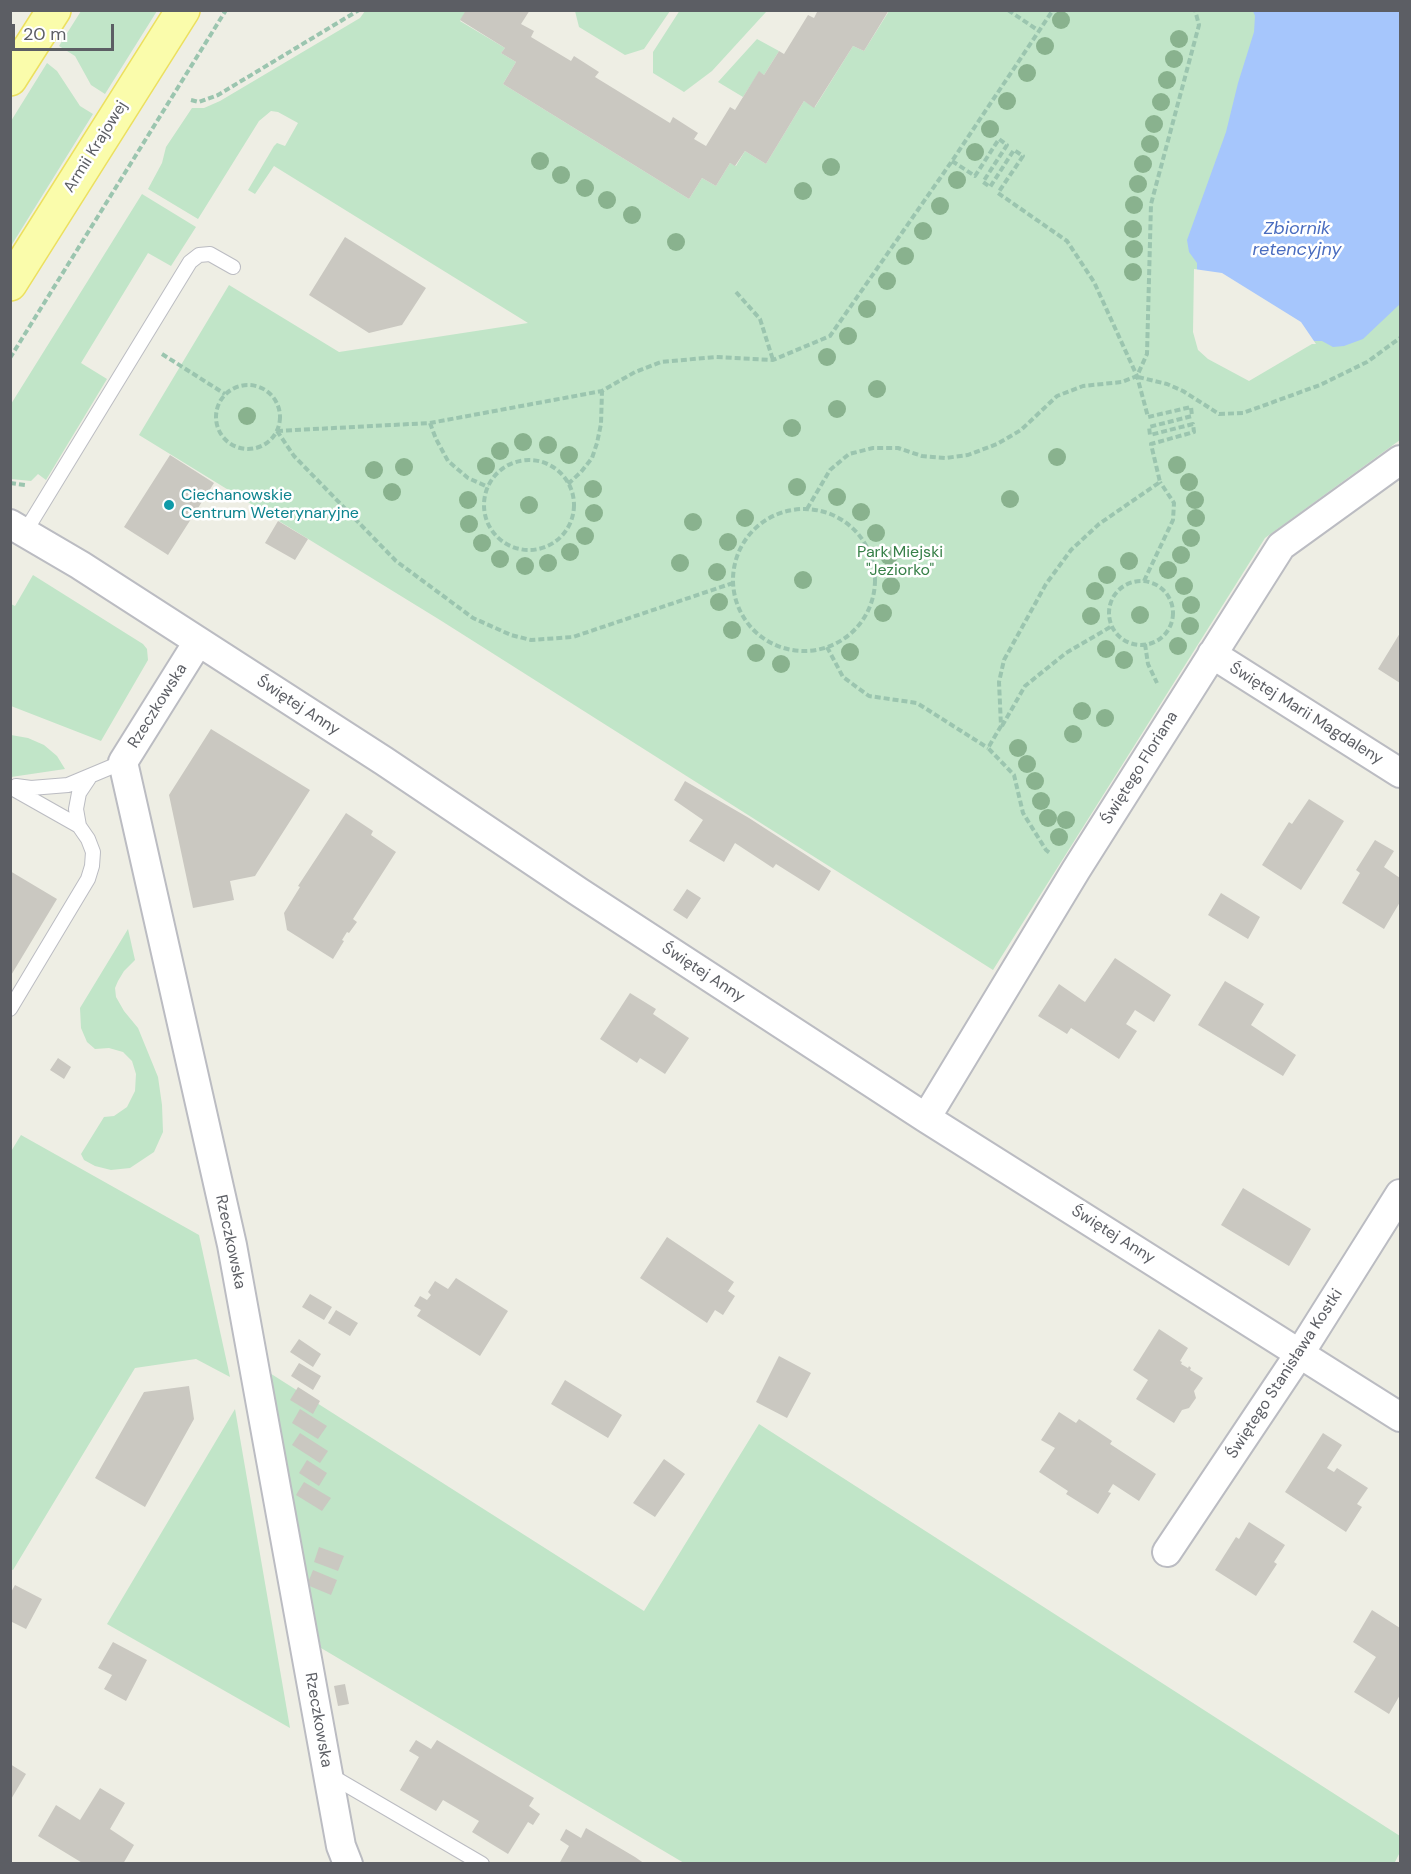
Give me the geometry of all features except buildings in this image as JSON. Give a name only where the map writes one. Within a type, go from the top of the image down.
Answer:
[{"type":"main road","points":[[10,79],[54,10]]},
{"type":"main road","name":"Armii Krajowej","points":[[10,284],[183,10]]},
{"type":"street","name":"Świętego Floriana","points":[[926,1118],[1076,870],[1281,546],[1401,460]]},
{"type":"street","name":"Świętej Anny","points":[[18,528],[80,565],[384,761],[579,892],[926,1118],[1401,1416]]},
{"type":"street","name":"Rzeczkowska","points":[[198,642],[123,762],[232,1245],[340,1846],[348,1863]]},
{"type":"street","name":"Świętej Marii Magdaleny","points":[[1212,654],[1401,773]]},
{"type":"street","name":"Świętego Stanisława Kostki","points":[[1167,1552],[1300,1353],[1401,1194]]},
{"type":"lane","points":[[18,528],[190,262],[199,255],[210,254],[233,267]]},
{"type":"lane","points":[[10,786],[47,788],[68,785],[123,762]]},
{"type":"lane","points":[[10,1009],[88,879],[93,852],[80,826],[76,809],[79,793],[89,778]]},
{"type":"lane","points":[[10,786],[80,826]]},
{"type":"lane","points":[[328,1774],[482,1863]]},
{"type":"path","points":[[10,358],[226,10]]},
{"type":"path","points":[[191,100],[199,102],[218,95],[359,10]]},
{"type":"path","points":[[1008,10],[1039,32]]},
{"type":"path","points":[[277,431],[430,423],[602,391],[635,372],[661,362],[716,357],[773,360],[830,336],[952,161],[1053,10]]},
{"type":"path","points":[[1137,376],[1147,354],[1151,204],[1199,25],[1195,10]]},
{"type":"path","points":[[952,161],[975,176],[999,139],[1007,145],[983,182],[990,187],[1014,150],[1023,156],[998,193],[1067,241],[1094,282],[1137,376],[1148,417],[1191,407],[1192,416],[1149,427],[1150,435],[1193,424],[1194,432],[1151,444],[1160,482],[1174,503],[1173,520],[1144,581]]},
{"type":"path","points":[[736,292],[760,319],[773,360]]},
{"type":"path","points":[[807,509],[830,470],[849,454],[873,448],[898,448],[922,456],[945,458],[968,455],[998,444],[1021,430],[1057,396],[1083,386],[1122,382],[1137,376],[1183,391],[1218,414],[1243,413],[1320,385],[1367,362],[1401,338]]},
{"type":"path","points":[[141,341],[225,394]]},
{"type":"path","points":[[249,385],[261,388],[271,395],[278,406],[280,418],[277,431],[269,441],[259,447],[247,449],[234,446],[224,439],[218,429],[216,416],[225,394],[236,387],[249,385]]},
{"type":"path","points":[[568,484],[587,465],[597,443],[601,424],[602,391]]},
{"type":"path","points":[[430,423],[448,461],[468,478],[488,487]]},
{"type":"path","points":[[277,431],[302,464],[396,561],[473,618],[511,635],[531,640],[573,637],[733,583]]},
{"type":"path","points":[[524,460],[539,461],[554,467],[565,478],[572,492],[574,507],[571,522],[562,536],[550,545],[535,550],[519,549],[505,543],[493,532],[486,518],[484,502],[488,487],[496,474],[508,465],[524,460]]},
{"type":"path","points":[[1001,726],[999,682],[1004,660],[1046,584],[1071,550],[1099,524],[1160,482]]},
{"type":"path","points":[[807,509],[827,512],[844,521],[859,534],[869,551],[874,570],[875,590],[869,608],[859,625],[845,638],[827,647],[805,651],[784,648],[764,639],[748,623],[737,604],[733,583],[735,560],[746,538],[762,521],[784,511],[807,509]]},
{"type":"path","points":[[1144,581],[1156,584],[1166,592],[1172,603],[1173,616],[1169,628],[1161,638],[1150,644],[1137,645],[1125,641],[1112,626],[1108,610],[1112,597],[1120,587],[1132,582],[1144,581]]},
{"type":"path","points":[[988,748],[1025,686],[1066,653],[1112,626]]},
{"type":"path","points":[[827,647],[843,677],[869,696],[917,703],[988,748],[1014,775],[1023,813],[1046,850],[1076,870]]},
{"type":"green space","points":[[575,10],[670,11],[644,49],[625,55],[579,27]]},
{"type":"green space","points":[[680,10],[765,10],[766,12],[712,71],[684,92],[653,73],[653,52]]},
{"type":"green space","points":[[81,11],[157,11],[105,94],[91,85],[75,56],[59,46]]},
{"type":"green space","name":"Park Miejski \"Jeziorko\"","points":[[365,11],[466,11],[460,21],[505,48],[501,53],[516,62],[503,84],[689,199],[702,178],[716,186],[730,163],[736,166],[745,151],[766,164],[804,101],[815,107],[853,46],[864,51],[889,11],[1400,11],[1400,440],[1265,538],[993,970],[440,620],[139,435],[229,285],[339,352],[528,323],[274,166],[255,194],[248,190],[274,146],[277,143],[285,146],[298,123],[278,112],[271,111],[259,121],[198,219],[148,189],[162,163],[166,147],[192,108],[204,108],[220,101],[360,18]]},
{"type":"green space","points":[[757,39],[779,51],[764,75],[759,72],[743,97],[718,82]]},
{"type":"green space","points":[[47,63],[57,71],[80,106],[93,114],[11,246],[11,121]]},
{"type":"green space","points":[[142,194],[196,227],[171,266],[148,253],[81,363],[107,379],[46,480],[38,474],[31,481],[11,479],[11,404]]},
{"type":"green space","points":[[33,575],[143,644],[147,649],[148,660],[101,741],[11,706],[11,604],[15,606]]},
{"type":"green space","points":[[11,735],[28,738],[44,745],[57,756],[65,769],[11,777]]},
{"type":"green space","points":[[128,929],[135,960],[118,981],[115,988],[116,997],[138,1028],[158,1077],[163,1132],[154,1152],[130,1168],[111,1170],[95,1166],[84,1160],[81,1154],[104,1117],[114,1116],[127,1107],[135,1091],[136,1074],[132,1061],[123,1052],[109,1048],[95,1049],[87,1042],[81,1028],[80,1008]]},
{"type":"green space","points":[[21,1135],[199,1235],[230,1377],[196,1359],[135,1368],[13,1570],[10,1569],[10,1153]]},
{"type":"green space","points":[[265,1370],[644,1611],[759,1424],[1400,1836],[1400,1852],[1394,1864],[684,1863],[321,1648]]},
{"type":"green space","points":[[235,1409],[290,1728],[107,1624]]},
{"type":"water","name":"Zbiornik retencyjny","points":[[1253,11],[1400,11],[1400,304],[1363,339],[1344,346],[1333,347],[1322,341],[1311,341],[1197,315],[1197,263],[1189,252],[1187,240],[1226,132],[1254,32]]},
{"type":"pier","points":[[1194,269],[1222,273],[1301,322],[1316,344],[1312,344],[1249,381],[1208,359],[1198,350],[1193,332]]},
{"type":"place","name":"Ciechanowskie Centrum Weterynaryjne","points":[[169,505]]}]
